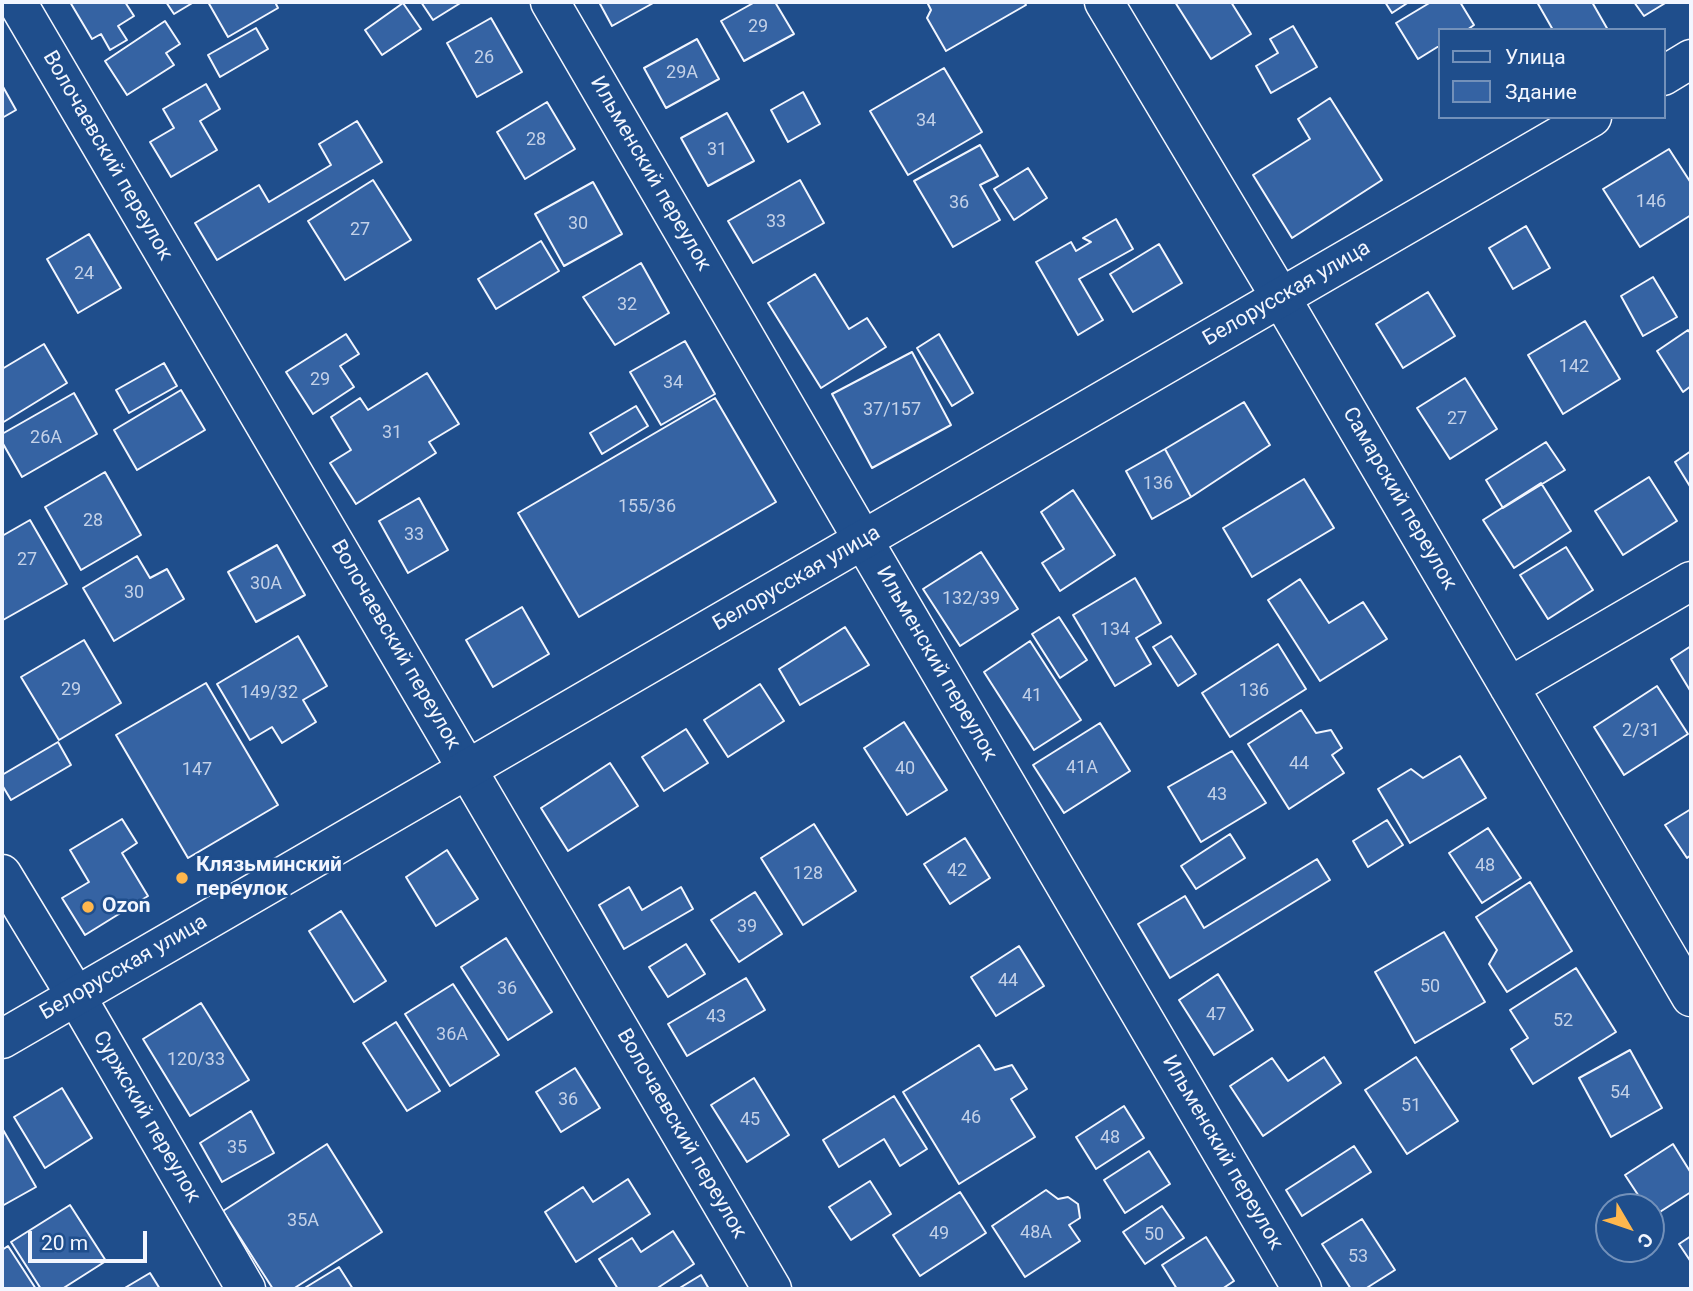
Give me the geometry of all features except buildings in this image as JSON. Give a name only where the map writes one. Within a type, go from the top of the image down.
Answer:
[{"type":"street","name":"Волочаевский переулок","points":[[17,2],[772,1289]]},
{"type":"street","name":"Ильменский переулок","points":[[550,2],[1302,1289]]},
{"type":"street","name":"Самарский переулок","points":[[1104,2],[1691,997]]},
{"type":"street","points":[[1665,75],[1691,59]]},
{"type":"street","name":"Белорусская улица","points":[[2,1039],[1589,119]]},
{"type":"street","points":[[1509,687],[1691,581]]},
{"type":"street","name":"Суржский переулок","points":[[2,874],[246,1289]]},
{"type":"place","name":"Клязьминский переулок","points":[[182,878]]},
{"type":"place","name":"Ozon","points":[[88,907]]}]
